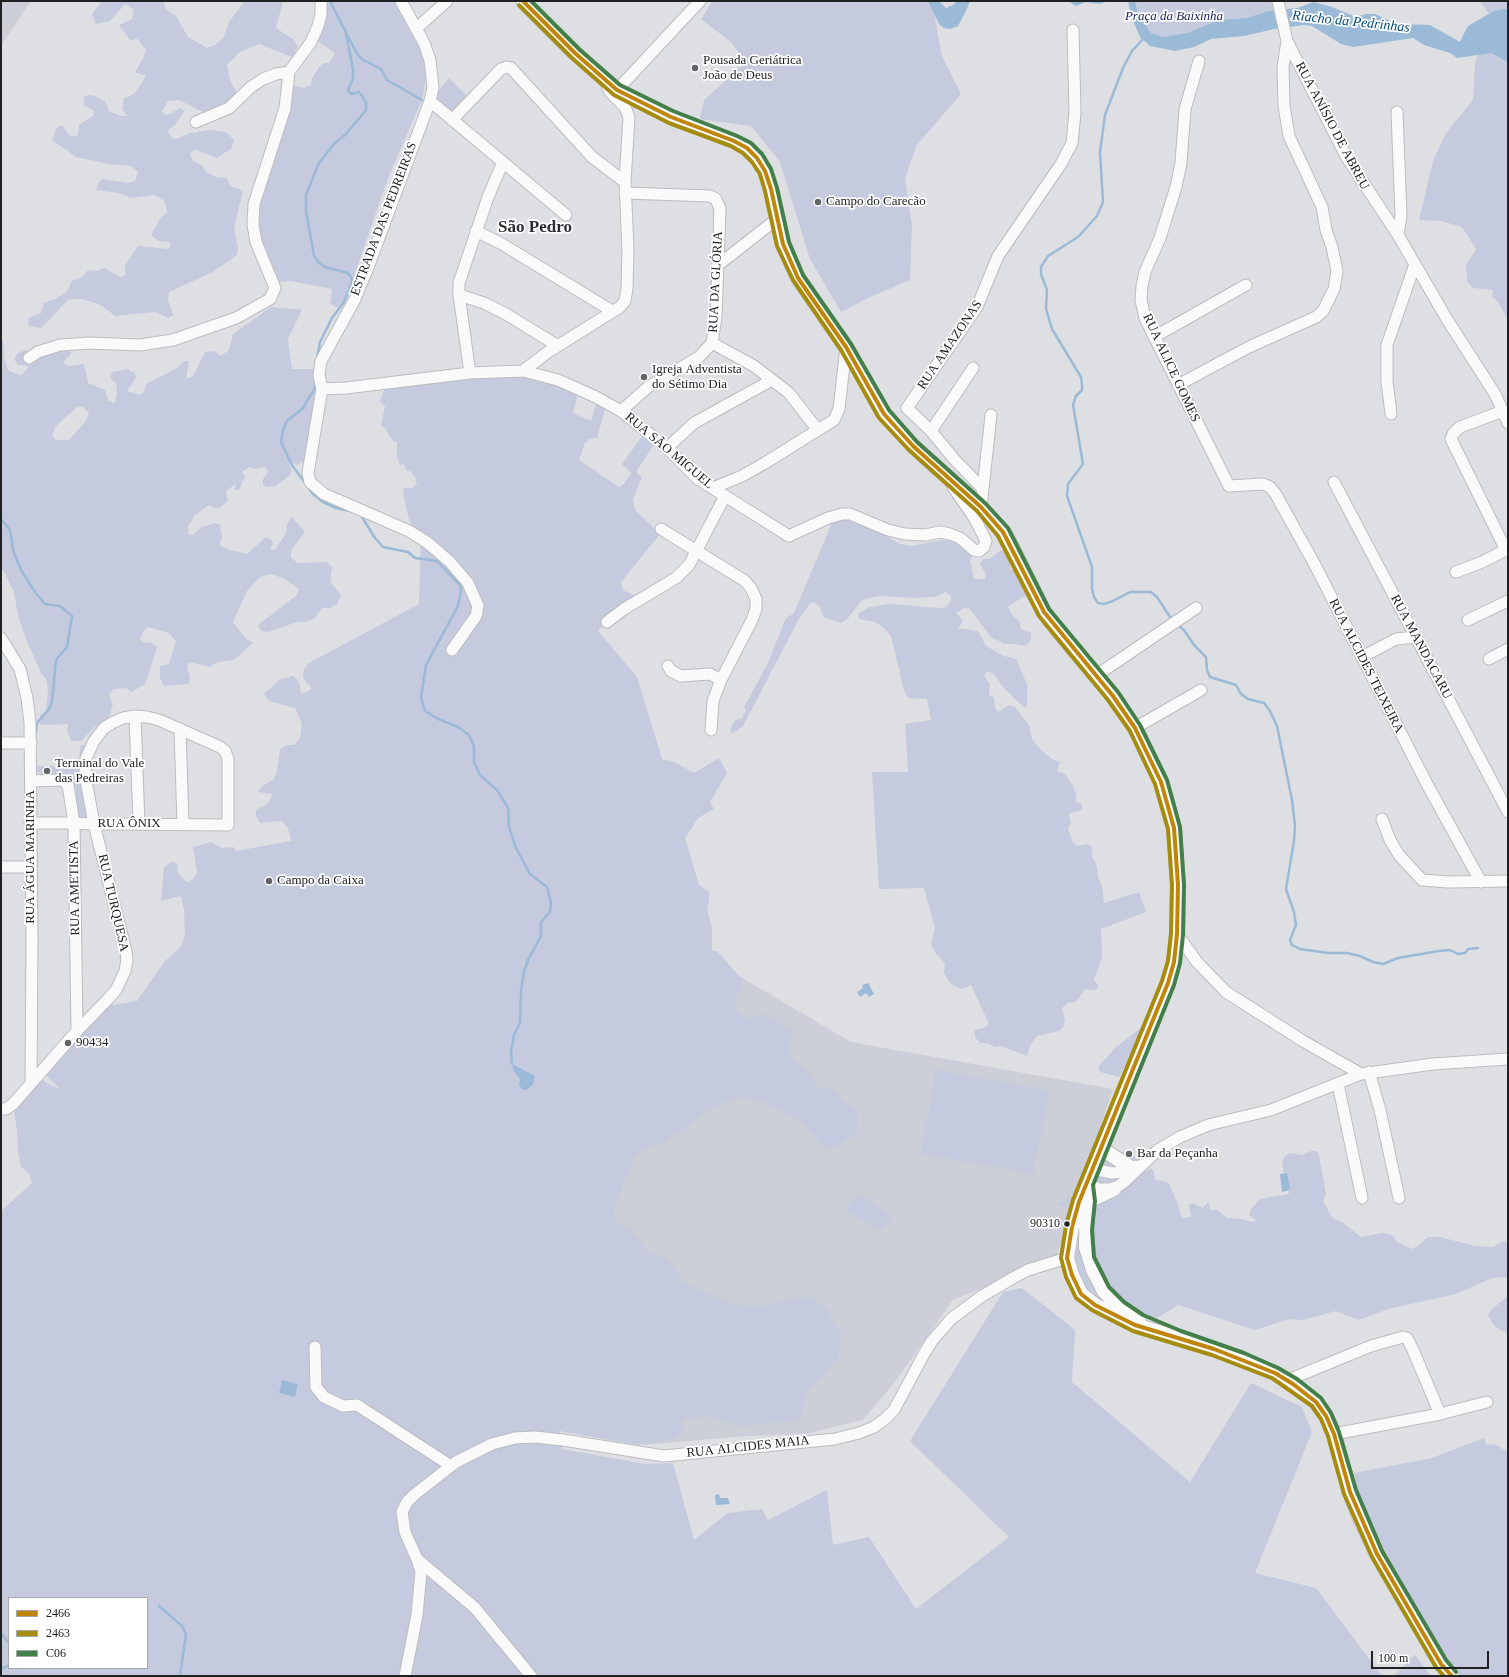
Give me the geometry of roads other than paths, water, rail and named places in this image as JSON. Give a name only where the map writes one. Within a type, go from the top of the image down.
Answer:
[{"type":"main road","points":[[523,1],[605,81],[617,90],[671,118],[734,141],[747,148],[757,158],[765,171],[771,189],[783,244],[798,278],[846,347],[884,414],[898,431],[981,507],[1011,545],[1044,612],[1072,649],[1097,675],[1135,728],[1160,782],[1174,828],[1178,885],[1177,934],[1174,962],[1168,983],[1087,1184],[1072,1227],[1067,1258],[1075,1283],[1081,1294],[1091,1303],[1135,1325],[1179,1337],[1242,1359],[1288,1380],[1316,1402],[1326,1416],[1334,1434],[1356,1510],[1377,1554],[1441,1664],[1452,1676]]},
{"type":"main road","points":[[1102,1149],[1131,1168]]},
{"type":"main road","points":[[1087,1184],[1088,1201],[1086,1247],[1093,1270],[1104,1291],[1120,1307],[1140,1320],[1179,1337]]},
{"type":"main road","points":[[1088,1201],[1114,1189]]},
{"type":"street","points":[[29,358],[38,352],[60,345],[89,343],[140,345],[173,340],[236,318],[270,299],[275,288],[256,242],[253,225],[254,204],[285,108],[289,72],[311,42],[318,26],[321,14],[321,1]]},
{"type":"street","name":"ESTRADA DAS PEDREIRAS","points":[[401,1],[417,28],[430,60],[433,87],[430,101],[367,270],[355,299],[321,361],[320,375],[322,389],[308,467],[310,482],[314,487],[333,499],[410,531],[437,550],[468,582],[478,606],[476,616],[452,650]]},
{"type":"street","points":[[417,28],[447,1]]},
{"type":"street","points":[[617,90],[700,1]]},
{"type":"street","name":"RUA ANÍSIO DE ABREU","points":[[1278,1],[1286,38],[1346,158],[1398,235],[1503,411],[1508,423]]},
{"type":"street","name":"RUA AMAZONAS","points":[[983,489],[954,459],[931,431],[907,408],[977,307],[998,256],[1061,164],[1072,143],[1075,112],[1073,30]]},
{"type":"street","points":[[1178,385],[1249,347],[1313,319],[1323,311],[1334,289],[1338,271],[1320,202],[1289,136],[1284,106],[1283,67],[1286,38]]},
{"type":"street","name":"RUA ALICE GOMES","points":[[1199,61],[1185,109],[1181,163],[1176,186],[1160,238],[1145,272],[1141,300],[1154,337],[1229,486]]},
{"type":"street","points":[[452,120],[501,69],[507,66],[511,68],[592,157],[625,182]]},
{"type":"street","points":[[196,122],[229,108],[251,87],[263,79],[276,74],[289,72]]},
{"type":"street","points":[[524,371],[558,346],[623,305],[628,288],[625,182],[629,117],[624,107],[611,94],[605,81]]},
{"type":"street","points":[[430,101],[566,215]]},
{"type":"street","points":[[1397,112],[1401,216],[1398,235]]},
{"type":"street","points":[[470,373],[459,295],[461,274],[503,162]]},
{"type":"street","name":"RUA DA GLÓRIA","points":[[621,411],[653,383],[699,357],[712,343],[716,317],[720,209],[716,199],[710,196],[625,193]]},
{"type":"street","points":[[718,264],[777,219]]},
{"type":"street","points":[[476,231],[502,244],[612,311]]},
{"type":"street","points":[[1391,414],[1387,382],[1387,345],[1415,264]]},
{"type":"street","points":[[1154,337],[1246,285]]},
{"type":"street","points":[[459,295],[484,302],[558,346]]},
{"type":"street","points":[[712,343],[741,358],[789,393],[818,429]]},
{"type":"street","points":[[713,488],[742,476],[830,423],[837,415],[846,347]]},
{"type":"street","points":[[931,431],[973,368]]},
{"type":"street","name":"RUA SÃO MIGUEL","points":[[322,389],[353,387],[470,373],[524,371],[564,382],[621,411],[667,448],[698,479],[789,536],[828,518],[842,514],[850,514],[888,530],[906,534],[925,535],[940,532],[950,534],[960,538],[974,550],[980,551],[985,544],[983,534],[945,473]]},
{"type":"street","points":[[667,448],[694,423],[772,380]]},
{"type":"street","points":[[1456,572],[1480,563],[1507,549],[1451,439],[1453,434],[1460,427],[1503,411]]},
{"type":"street","points":[[981,507],[991,415]]},
{"type":"street","name":"RUA MANDACARU","points":[[1334,482],[1508,812]]},
{"type":"street","name":"RUA ALCIDES TEIXEIRA","points":[[1229,486],[1263,484],[1270,487],[1275,494],[1362,657],[1428,786],[1481,882]]},
{"type":"street","points":[[608,622],[624,609],[676,578],[689,565],[724,496]]},
{"type":"street","points":[[661,530],[745,581],[751,588],[756,599],[756,609],[752,620],[721,680],[713,701],[711,730]]},
{"type":"street","points":[[1468,620],[1508,601]]},
{"type":"street","points":[[1097,675],[1196,608]]},
{"type":"street","points":[[1362,657],[1396,639],[1415,637]]},
{"type":"street","name":"RUA ÁGUA MARINHA","points":[[1,638],[20,669],[27,698],[31,781],[31,1083]]},
{"type":"street","points":[[1489,659],[1508,649]]},
{"type":"street","points":[[668,666],[671,671],[681,676],[710,674],[721,680]]},
{"type":"street","points":[[1135,728],[1201,690]]},
{"type":"street","points":[[139,824],[135,716],[159,720],[180,729],[183,824]]},
{"type":"street","name":"RUA TURQUESA","points":[[6,1108],[31,1083],[116,990],[122,979],[127,960],[94,824],[85,775],[89,750],[104,728],[123,718],[135,716]]},
{"type":"street","name":"RUA ÔNIX","points":[[30,823],[228,825],[228,759],[226,752],[220,747],[180,729]]},
{"type":"street","points":[[1,743],[30,743]]},
{"type":"street","name":"RUA AMETISTA","points":[[31,781],[62,780],[67,782],[74,823],[77,1031]]},
{"type":"street","points":[[1382,819],[1390,840],[1399,855],[1422,880],[1481,882],[1508,881]]},
{"type":"street","points":[[1,867],[30,867]]},
{"type":"street","points":[[1177,934],[1197,962],[1226,992],[1303,1041],[1365,1073],[1380,1110],[1399,1198]]},
{"type":"street","points":[[1087,1184],[1099,1189],[1114,1189],[1133,1174],[1158,1150],[1180,1137],[1208,1125],[1271,1110],[1365,1073],[1453,1062],[1508,1059]]},
{"type":"street","points":[[1338,1084],[1362,1198]]},
{"type":"street","points":[[1093,1169],[1112,1174],[1131,1168],[1145,1161]]},
{"type":"street","name":"RUA ALCIDES MAIA","points":[[418,1559],[405,1532],[402,1512],[407,1502],[451,1466],[492,1444],[516,1438],[535,1437],[664,1456],[835,1439],[859,1433],[874,1427],[885,1420],[894,1410],[932,1341],[951,1320],[982,1296],[1013,1278],[1028,1270],[1067,1258]]},
{"type":"street","points":[[1288,1380],[1371,1346],[1403,1337],[1407,1338],[1413,1350],[1440,1414]]},
{"type":"street","points":[[315,1347],[316,1387],[324,1397],[343,1406],[357,1405],[451,1466]]},
{"type":"street","points":[[1334,1434],[1440,1414],[1486,1402]]},
{"type":"street","points":[[405,1676],[420,1591],[421,1572],[418,1559]]},
{"type":"street","points":[[418,1559],[475,1608],[531,1676]]},
{"type":"water","points":[[928,1],[939,1],[946,8],[953,5],[957,1],[970,1],[958,26],[950,29],[944,28],[939,24]]},
{"type":"water","points":[[1068,1],[1109,1],[1099,4],[1086,2],[1076,6]]},
{"type":"water","name":"Riacho da Pedrinhas","points":[[1128,1],[1135,1],[1138,13],[1151,33],[1163,37],[1187,33],[1219,20],[1247,18],[1269,11],[1297,8],[1314,2],[1332,7],[1356,17],[1366,14],[1375,14],[1396,24],[1430,25],[1460,42],[1468,26],[1494,11],[1504,9],[1508,10],[1508,66],[1506,61],[1491,53],[1457,58],[1450,53],[1424,45],[1413,38],[1353,47],[1341,44],[1312,26],[1304,25],[1274,29],[1244,36],[1211,39],[1194,47],[1175,51],[1150,46],[1140,37],[1132,18]]},
{"type":"water","points":[[868,983],[874,994],[869,997],[866,993],[860,997],[857,992],[863,988],[862,985]]},
{"type":"water","points":[[512,1064],[535,1076],[533,1084],[528,1089],[523,1090],[519,1085],[520,1079],[514,1071]]},
{"type":"water","points":[[1287,1173],[1290,1190],[1282,1192],[1280,1174]]},
{"type":"water","points":[[282,1380],[298,1384],[295,1397],[279,1393]]},
{"type":"water","points":[[719,1494],[720,1498],[728,1498],[730,1504],[716,1505],[715,1495]]},
{"type":"waterway","points":[[330,1],[357,54],[363,60],[381,69],[387,80],[422,100]]},
{"type":"waterway","points":[[317,359],[320,342],[332,318],[344,302],[352,283],[351,277],[348,273],[325,267],[319,263],[314,256],[306,211],[306,195],[319,163],[334,144],[346,134],[366,110],[366,103],[359,92],[351,94],[348,90],[353,78],[353,69],[345,29]]},
{"type":"waterway","points":[[1144,38],[1132,51],[1123,68],[1105,115],[1100,152],[1103,202],[1097,216],[1078,237],[1048,256],[1041,267],[1041,274],[1047,290],[1046,309],[1052,329],[1081,377],[1082,390],[1076,396],[1073,405],[1083,464],[1068,484],[1067,496],[1092,567],[1092,589],[1094,597],[1098,603],[1104,604],[1130,592],[1151,592],[1157,597],[1172,620]]},
{"type":"waterway","points":[[316,382],[314,390],[302,409],[287,421],[283,430],[281,442],[292,465],[313,494],[323,502],[336,508],[350,511]]},
{"type":"waterway","points":[[362,517],[375,538],[383,547],[408,552],[415,558],[437,561],[460,585],[461,592],[458,606],[426,665],[421,697],[425,711],[436,718],[458,727],[469,735],[474,746],[474,762],[480,775],[497,790],[508,808],[509,827],[516,848],[530,874],[547,887],[551,903],[550,912],[541,922],[541,936],[528,960],[524,972],[521,990],[520,1023],[514,1035],[511,1052],[512,1064]]},
{"type":"waterway","points":[[1,519],[10,530],[13,550],[21,570],[35,592],[45,604],[60,606],[72,616],[67,647],[56,660],[52,702],[49,709],[37,723],[36,732]]},
{"type":"waterway","points":[[1178,625],[1184,630],[1194,645],[1206,657],[1207,670],[1210,677],[1236,685],[1241,694],[1248,699],[1264,703],[1270,711],[1277,726],[1292,800],[1295,825],[1294,841],[1286,889],[1294,912],[1296,925],[1290,940],[1292,945],[1300,949],[1328,953],[1347,953],[1383,964],[1398,958],[1439,951],[1450,950],[1458,954],[1465,953],[1468,949],[1478,948]]},
{"type":"waterway","points":[[159,1606],[182,1626],[186,1634],[180,1676]]},
{"type":"waterway","points":[[1,1633],[8,1642]]},
{"type":"waterway","points":[[1,1667],[4,1668],[8,1666]]},
{"type":"place","name":"Pousada Geriátrica João de Deus","points":[[695,68]]},
{"type":"place","name":"Campo do Carecão","points":[[818,202]]},
{"type":"place","name":"Igreja Adventista do Sétimo Dia","points":[[644,377]]},
{"type":"place","name":"Terminal do Vale das Pedreiras","points":[[47,771]]},
{"type":"place","name":"Campo da Caixa","points":[[269,881]]},
{"type":"place","name":"90434","points":[[68,1043]]},
{"type":"place","name":"Bar da Peçanha","points":[[1129,1154]]},
{"type":"place","name":"90310","points":[[1067,1224]]},
{"type":"district","name":"São Pedro","points":[[535,228]]},
{"type":"park label","name":"Praça da Baixinha","points":[[1174,17]]}]
